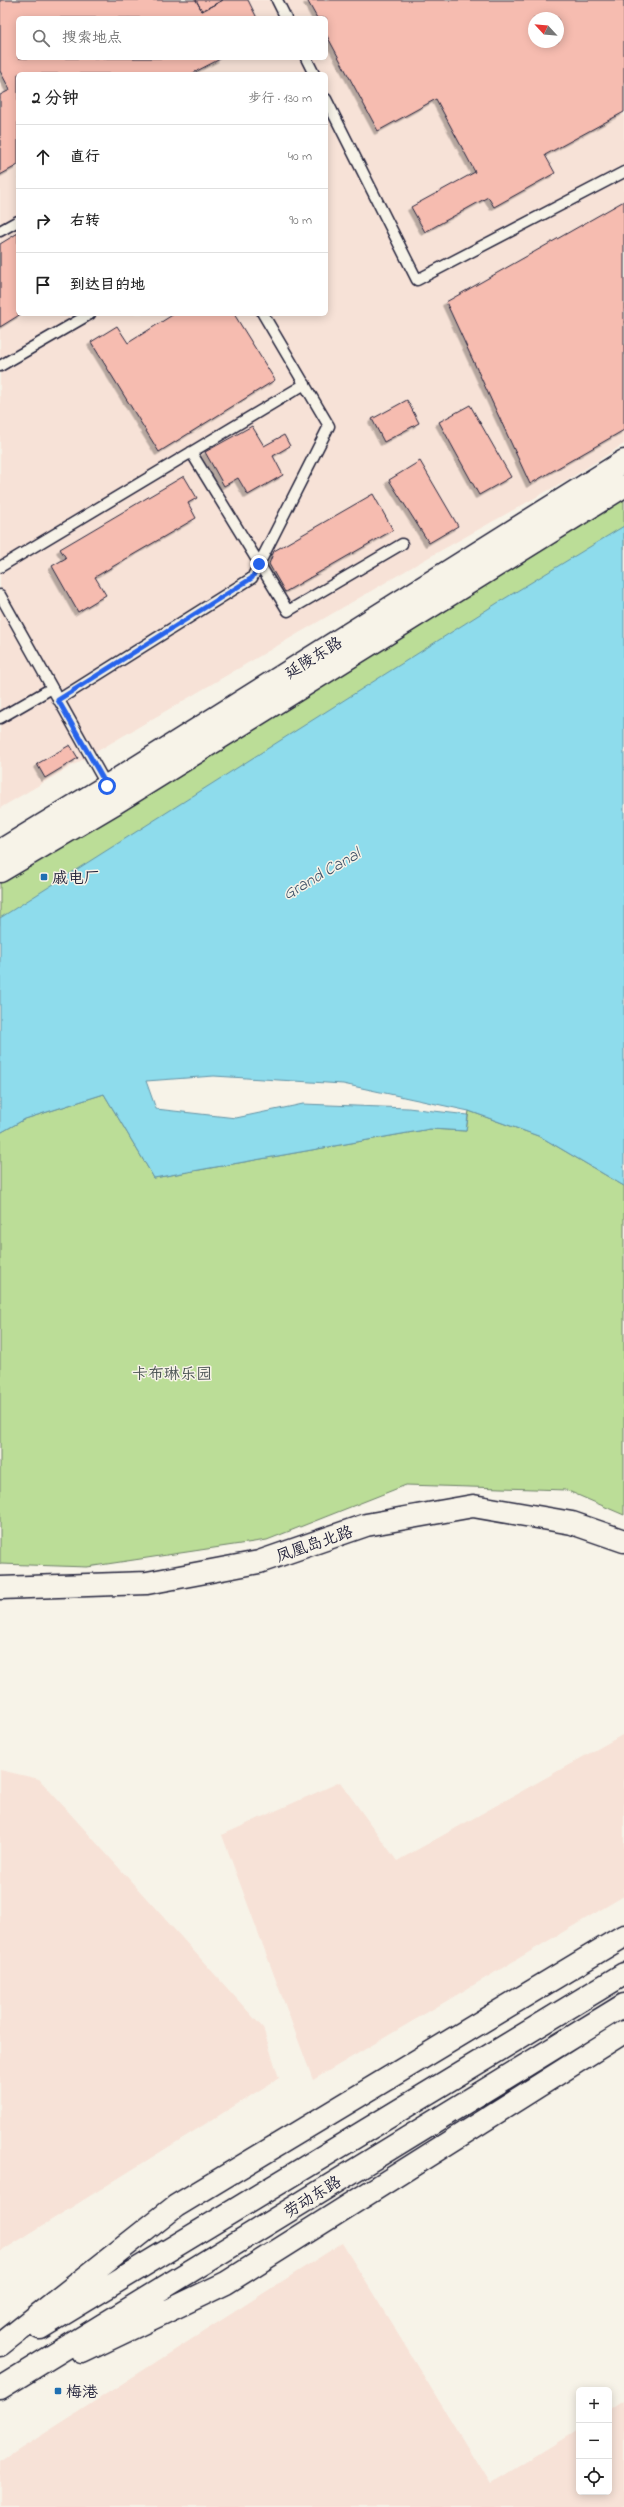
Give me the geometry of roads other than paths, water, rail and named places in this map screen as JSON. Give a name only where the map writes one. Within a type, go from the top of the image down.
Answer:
[{"type":"main road","name":"延陵东路","points":[[0,851],[107,786],[624,461]]},
{"type":"main road","name":"延陵东路","points":[[0,871],[115,803],[624,486]]},
{"type":"main road","name":"凤凰岛北路","points":[[0,1588],[147,1583],[259,1562],[366,1525],[473,1506],[572,1523],[624,1541]]},
{"type":"main road","points":[[0,2345],[176,2206],[624,1936]]},
{"type":"main road","name":"劳动东路","points":[[0,2353],[624,1974]]},
{"type":"main road","name":"劳动东路","points":[[0,2388],[615,2010]]},
{"type":"main road","points":[[0,2391],[226,2282],[624,2032]]},
{"type":"lane","points":[[277,0],[285,16]]},
{"type":"lane","points":[[307,60],[313,72]]},
{"type":"lane","points":[[328,103],[417,280],[624,172]]},
{"type":"lane","points":[[0,231],[16,222]]},
{"type":"lane","points":[[0,366],[87,316]]},
{"type":"lane","points":[[58,700],[252,578],[329,426],[263,316]]},
{"type":"lane","points":[[0,567],[305,384]]},
{"type":"lane","points":[[191,452],[288,611],[402,544]]},
{"type":"lane","points":[[0,595],[107,786]]},
{"type":"lane","points":[[0,718],[52,688]]},
{"type":"water","name":"Grand Canal","points":[[624,526],[624,1186],[541,1137],[469,1111],[343,1084],[214,1076],[146,1081],[156,1109],[236,1118],[303,1104],[408,1108],[468,1115],[466,1131],[430,1129],[154,1178],[104,1094],[25,1119],[0,1133],[0,918],[499,602]]},
{"type":"place","name":"戚电厂","points":[[44,877]]},
{"type":"place","name":"梅港","points":[[58,2391]]},
{"type":"park label","name":"卡布琳乐园","points":[[172,1373]]}]
